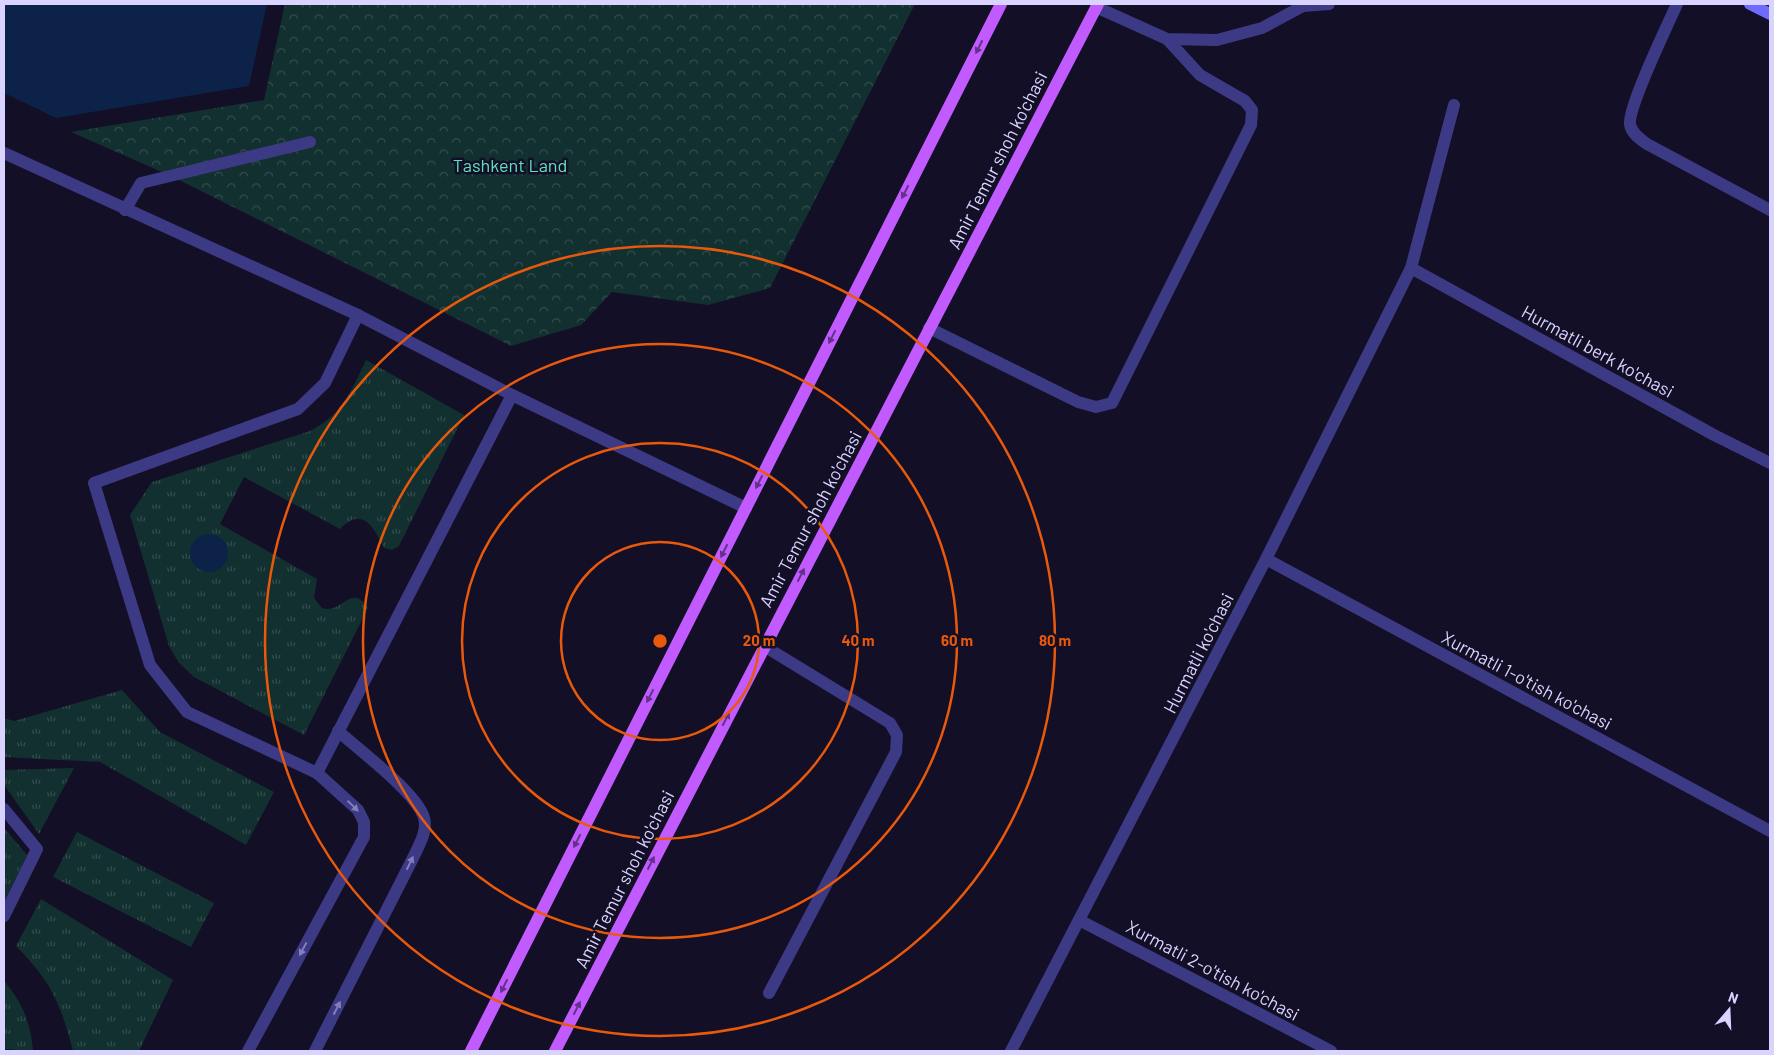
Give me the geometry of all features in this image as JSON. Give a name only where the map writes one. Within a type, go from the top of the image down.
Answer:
[{"type":"main road","points":[[471,1051],[1001,4]]},
{"type":"main road","points":[[1750,4],[1770,14]]},
{"type":"main road","name":"Amir Temur shoh ko'chasi","points":[[555,1051],[1097,5]]},
{"type":"street","points":[[1167,40],[1217,40],[1262,28],[1303,6],[1329,4]]},
{"type":"street","points":[[1677,4],[1633,105],[1630,124],[1635,135],[1647,144],[1770,210]]},
{"type":"street","points":[[929,328],[1078,402],[1096,407],[1112,403],[1251,125],[1252,110],[1245,101],[1200,75],[1167,40],[1097,5]]},
{"type":"street","name":"Hurmatli ko'chasi","points":[[1011,1051],[1266,559],[1411,268],[1454,105]]},
{"type":"street","points":[[125,210],[141,183],[310,142]]},
{"type":"street","points":[[4,153],[358,315],[512,395],[746,508]]},
{"type":"street","name":"Hurmatli berk ko'chasi","points":[[1411,268],[1714,435],[1770,462]]},
{"type":"street","points":[[248,1051],[364,837],[364,822],[358,810],[317,773],[187,712],[150,665],[94,483],[298,409],[325,383],[358,315]]},
{"type":"street","points":[[317,773],[512,395]]},
{"type":"street","name":"Xurmatli 1-o'tish ko'chasi","points":[[1266,559],[1770,831]]},
{"type":"street","points":[[764,646],[890,723],[897,735],[896,752],[769,993]]},
{"type":"street","points":[[315,1051],[413,858],[423,834],[425,819],[415,800],[338,731]]},
{"type":"street","points":[[4,809],[37,849],[4,916]]},
{"type":"street","name":"Xurmatli 2-o'tish ko'chasi","points":[[1079,920],[1331,1051]]},
{"type":"green space","name":"Tashkent Land","points":[[285,4],[915,4],[770,288],[708,305],[612,292],[581,325],[511,346],[171,176],[71,132],[264,100]]},
{"type":"green space","points":[[366,360],[464,415],[399,546],[392,550],[384,548],[372,527],[361,519],[348,522],[340,529],[244,477],[220,524],[317,579],[314,598],[322,608],[329,609],[351,598],[356,598],[362,601],[368,608],[304,735],[194,677],[179,663],[169,646],[130,515],[152,482],[310,431],[321,425],[338,410],[356,382]]},
{"type":"green space","points":[[122,690],[160,732],[274,792],[246,845],[100,762],[4,757],[4,718],[14,721]]},
{"type":"green space","points":[[74,768],[39,834],[4,785],[4,770]]},
{"type":"green space","points":[[4,828],[27,855],[4,902]]},
{"type":"green space","points":[[77,832],[214,903],[191,947],[53,877]]},
{"type":"green space","points":[[41,899],[173,980],[139,1051],[73,1051],[64,1019],[53,994],[38,971],[16,946]]},
{"type":"green space","points":[[4,981],[21,1005],[28,1022],[33,1051],[4,1049]]},
{"type":"water","points":[[4,4],[267,4],[249,86],[56,118],[4,93]]},
{"type":"water","points":[[209,534],[216,535],[222,540],[227,546],[227,560],[222,566],[216,571],[209,572],[202,571],[196,566],[191,560],[190,553],[191,546],[196,540],[202,535]]}]
